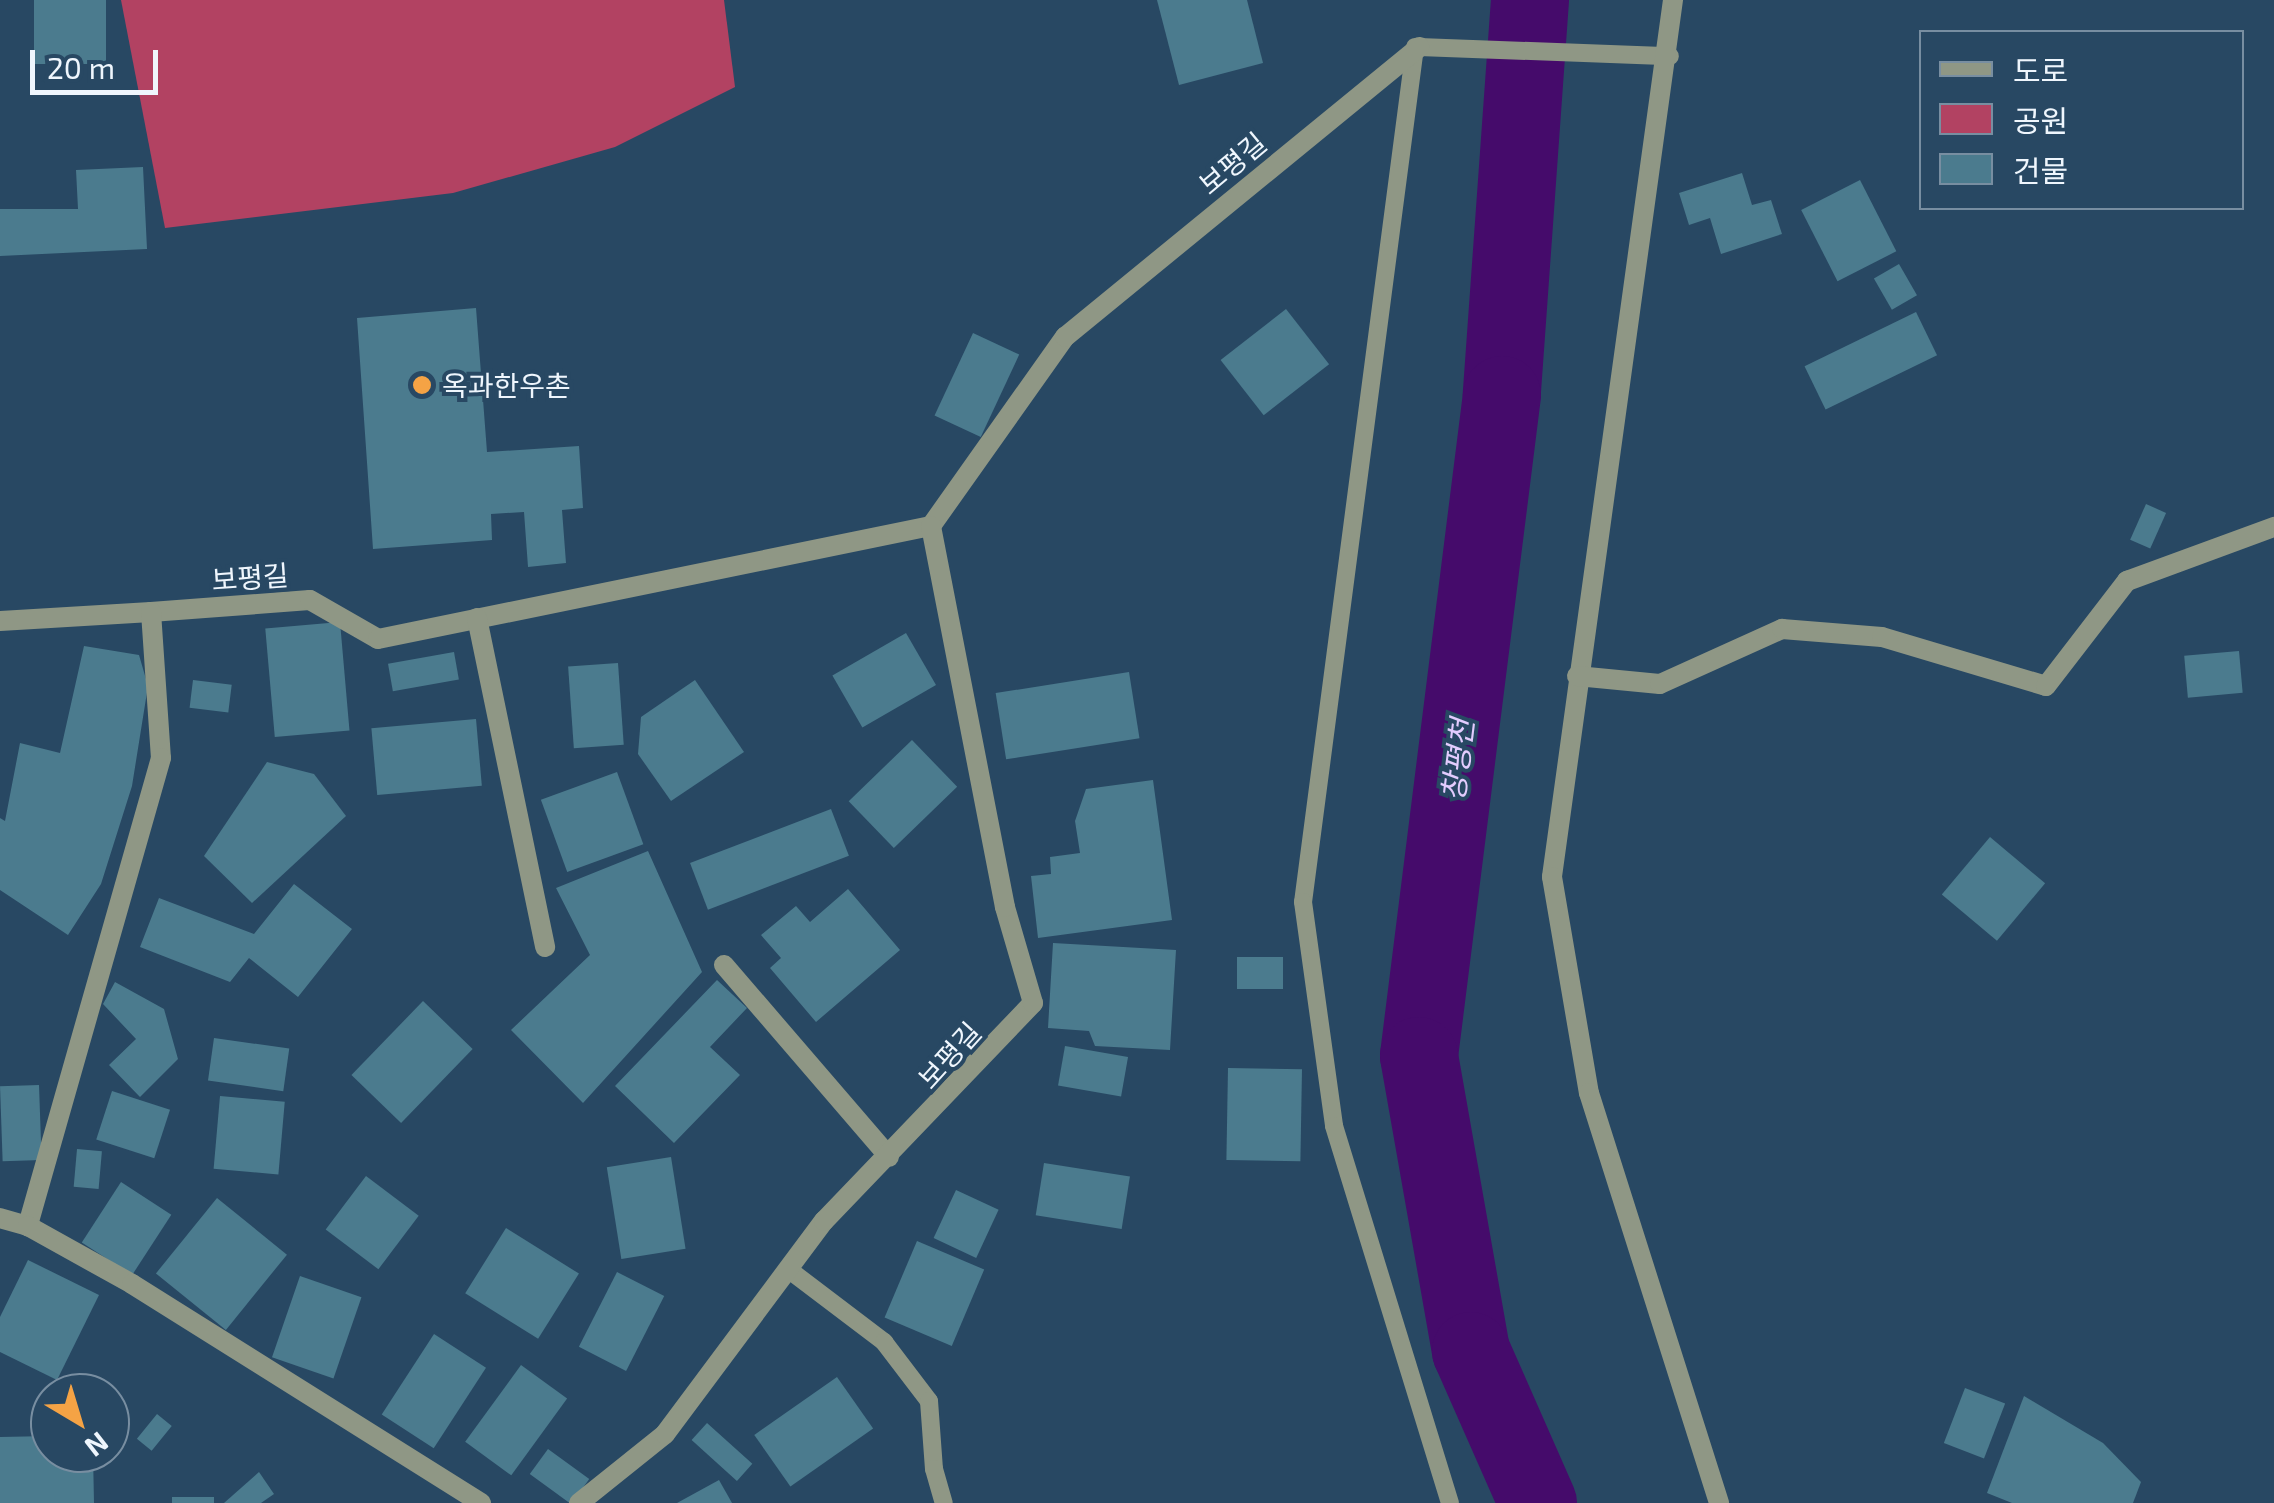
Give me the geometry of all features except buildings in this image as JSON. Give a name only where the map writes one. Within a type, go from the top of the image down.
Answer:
[{"type":"street","points":[[1674,0],[1670,56],[1577,676],[1552,877],[1589,1094],[1719,1503]]},
{"type":"street","name":"보평길","points":[[0,621],[310,600],[378,639],[931,526],[1065,336],[1417,47]]},
{"type":"street","name":"보평길","points":[[579,1503],[665,1434],[824,1221],[1034,1003],[1005,907],[931,526]]},
{"type":"street","points":[[1577,676],[1660,684],[1782,630],[1882,637],[2046,686],[2126,581],[2274,528]]},
{"type":"street","points":[[28,1226],[160,758],[151,612]]},
{"type":"street","points":[[477,618],[545,947]]},
{"type":"street","points":[[724,965],[889,1156]]},
{"type":"street","points":[[0,1218],[28,1226],[481,1503]]},
{"type":"lane","points":[[1450,1503],[1334,1126],[1303,902],[1417,47],[1670,56]]},
{"type":"lane","points":[[788,1269],[884,1342],[929,1401],[934,1469],[944,1503]]},
{"type":"green space","points":[[121,0],[724,0],[735,87],[615,147],[453,193],[165,228]]},
{"type":"waterway","name":"창평천","points":[[1530,0],[1502,395],[1419,1056],[1471,1351],[1538,1503]]},
{"type":"place","name":"옥과한우촌","points":[[422,385]]}]
